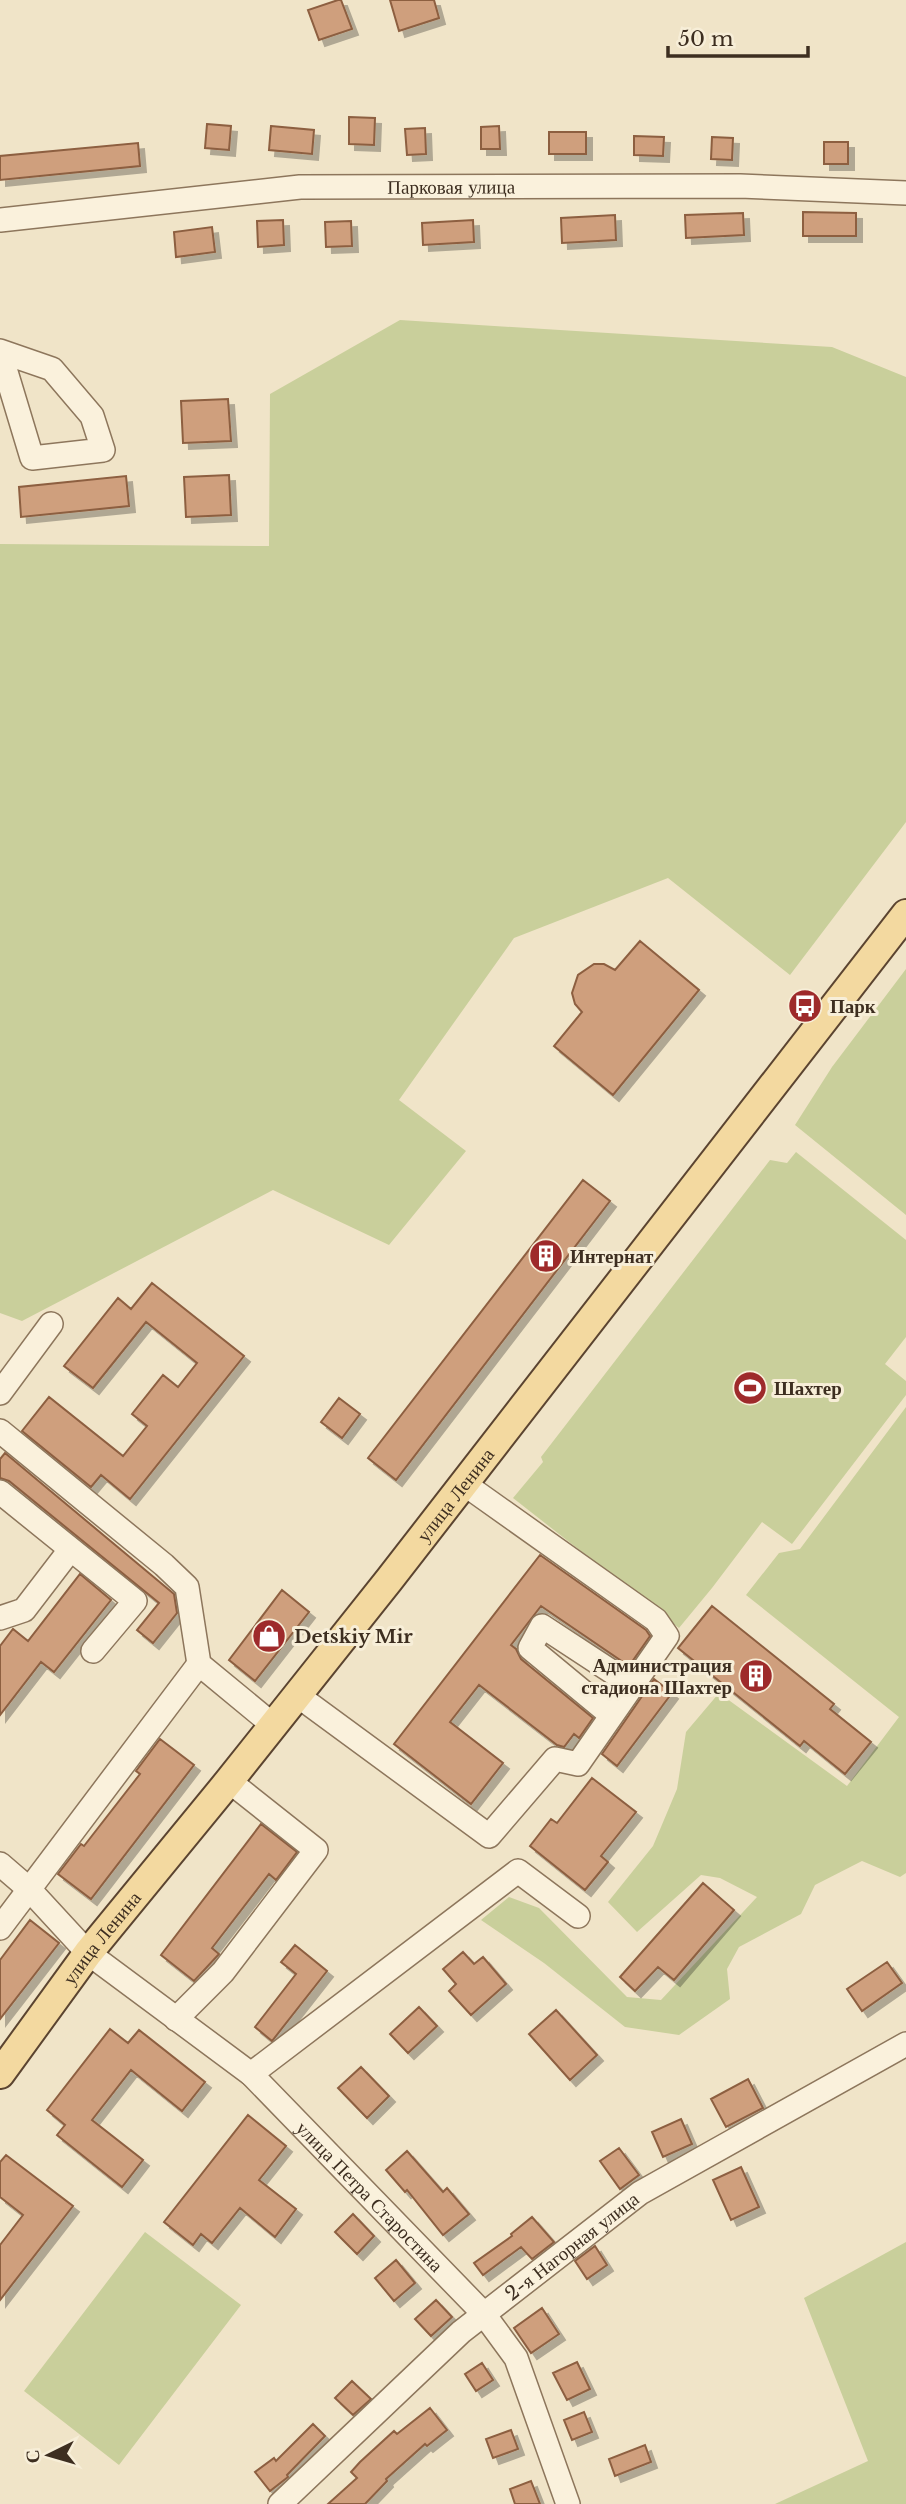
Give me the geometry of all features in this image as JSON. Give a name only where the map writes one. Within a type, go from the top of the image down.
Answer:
[{"type":"main road","name":"улица Ленина","points":[[0,2074],[88,1953],[297,1695],[906,914]]},
{"type":"street","name":"Парковая улица","points":[[0,220],[300,187],[740,186],[906,193]]},
{"type":"street","points":[[0,352],[52,369],[92,416],[103,450],[32,458],[0,352]]},
{"type":"street","points":[[0,1392],[51,1324]]},
{"type":"street","points":[[0,1431],[164,1565],[187,1587],[199,1664],[273,1725]]},
{"type":"street","points":[[297,1695],[489,1836],[555,1759],[578,1764],[667,1636],[656,1620],[463,1483]]},
{"type":"street","points":[[0,1492],[135,1601],[93,1651]]},
{"type":"street","points":[[0,1618],[24,1610],[71,1550]]},
{"type":"street","points":[[611,1715],[530,1648],[542,1626],[632,1685]]},
{"type":"street","points":[[0,1928],[199,1664]]},
{"type":"street","points":[[176,2019],[223,1972],[316,1850],[229,1781]]},
{"type":"street","name":"улица Петра Старостина","points":[[0,1864],[29,1889],[88,1953],[251,2074],[483,2313],[516,2358],[568,2504]]},
{"type":"street","points":[[251,2074],[518,1871],[578,1916]]},
{"type":"street","name":"2-я Нагорная улица","points":[[279,2504],[483,2313],[640,2193],[906,2044]]},
{"type":"green space","points":[[400,320],[832,347],[906,377],[906,822],[790,975],[668,878],[514,938],[399,1100],[466,1151],[389,1245],[273,1190],[22,1321],[0,1313],[0,544],[269,546],[270,394]]},
{"type":"green space","points":[[906,969],[906,1215],[795,1125],[832,1067]]},
{"type":"green space","name":"Шахтер","points":[[796,1152],[906,1240],[906,1337],[885,1364],[906,1381],[906,1395],[792,1544],[762,1522],[679,1628],[513,1498],[543,1462],[541,1457],[770,1160],[787,1163]]},
{"type":"green space","points":[[906,1407],[906,1873],[900,1877],[862,1861],[815,1885],[801,1914],[739,1947],[727,1969],[730,1999],[679,2035],[625,2027],[544,1963],[481,1920],[509,1897],[539,1908],[627,1997],[661,2000],[757,1897],[720,1878],[701,1875],[637,1932],[608,1902],[653,1846],[677,1789],[686,1732],[719,1693],[847,1786],[899,1717],[746,1595],[779,1553],[800,1549]]},
{"type":"green space","points":[[145,2232],[241,2305],[119,2465],[24,2391]]},
{"type":"green space","points":[[906,2242],[906,2504],[775,2504],[868,2461],[804,2298]]},
{"type":"building","points":[[341,0],[352,29],[319,40],[308,10]]},
{"type":"building","points":[[390,0],[434,0],[439,18],[399,31]]},
{"type":"building","points":[[349,117],[375,118],[374,145],[349,144]]},
{"type":"building","points":[[207,124],[231,126],[229,150],[205,148]]},
{"type":"building","points":[[271,126],[314,130],[312,154],[269,150]]},
{"type":"building","points":[[499,126],[500,149],[481,149],[481,127]]},
{"type":"building","points":[[425,128],[426,154],[407,155],[405,129]]},
{"type":"building","points":[[549,132],[586,132],[586,154],[549,154]]},
{"type":"building","points":[[634,136],[664,137],[663,156],[634,155]]},
{"type":"building","points":[[712,137],[733,138],[732,160],[711,159]]},
{"type":"building","points":[[824,142],[848,142],[848,164],[824,164]]},
{"type":"building","points":[[138,143],[140,166],[0,180],[0,156]]},
{"type":"building","points":[[803,212],[856,213],[856,236],[803,236]]},
{"type":"building","points":[[743,213],[744,235],[686,238],[685,215]]},
{"type":"building","points":[[615,215],[616,240],[562,243],[561,218]]},
{"type":"building","points":[[283,220],[284,245],[258,247],[257,221]]},
{"type":"building","points":[[473,220],[474,242],[423,245],[422,223]]},
{"type":"building","points":[[351,221],[352,246],[326,247],[325,222]]},
{"type":"building","points":[[212,227],[215,252],[176,257],[174,232]]},
{"type":"building","points":[[228,399],[231,441],[183,443],[181,401]]},
{"type":"building","points":[[229,475],[231,515],[186,517],[184,477]]},
{"type":"building","points":[[126,476],[129,506],[21,517],[19,487]]},
{"type":"building","points":[[640,941],[699,990],[613,1095],[554,1046],[582,1012],[575,1004],[572,993],[578,975],[594,964],[604,964],[615,970]]},
{"type":"building","points":[[583,1180],[610,1201],[396,1480],[368,1458]]},
{"type":"building","points":[[152,1283],[244,1356],[130,1499],[101,1475],[91,1487],[22,1431],[49,1397],[123,1456],[147,1426],[132,1414],[163,1375],[178,1387],[197,1363],[146,1322],[93,1388],[64,1366],[118,1298],[131,1309]]},
{"type":"building","points":[[339,1398],[360,1414],[342,1438],[321,1422]]},
{"type":"building","points":[[5,1453],[174,1594],[177,1613],[153,1643],[137,1630],[159,1603],[9,1481],[0,1478],[0,1459]]},
{"type":"building","points":[[540,1555],[646,1630],[650,1636],[629,1666],[541,1606],[511,1645],[521,1659],[593,1718],[579,1738],[574,1734],[564,1747],[557,1745],[479,1685],[450,1722],[503,1763],[471,1804],[394,1744]]},
{"type":"building","points":[[80,1574],[111,1600],[54,1672],[41,1662],[0,1715],[0,1646],[13,1629],[28,1641]]},
{"type":"building","name":"Detskiy Mir","points":[[282,1590],[309,1612],[255,1681],[229,1660]]},
{"type":"building","name":"Администрация стадиона Шахтер","points":[[712,1606],[834,1704],[830,1709],[871,1742],[845,1774],[804,1741],[800,1746],[678,1648]]},
{"type":"building","points":[[654,1679],[672,1693],[617,1766],[602,1754]]},
{"type":"building","points":[[160,1739],[194,1765],[91,1899],[58,1874],[81,1844],[84,1846],[140,1774],[136,1771]]},
{"type":"building","points":[[592,1778],[636,1812],[601,1856],[608,1862],[585,1890],[530,1846],[551,1819],[557,1823]]},
{"type":"building","points":[[261,1824],[297,1852],[276,1880],[269,1874],[212,1948],[219,1954],[194,1981],[161,1955]]},
{"type":"building","points":[[703,1883],[734,1910],[674,1980],[658,1967],[635,1991],[620,1977]]},
{"type":"building","points":[[30,1920],[59,1943],[0,2019],[0,1960]]},
{"type":"building","points":[[295,1945],[327,1971],[272,2041],[255,2027],[296,1974],[281,1962]]},
{"type":"building","points":[[463,1952],[474,1964],[483,1957],[506,1984],[471,2015],[449,1991],[456,1984],[443,1969]]},
{"type":"building","points":[[887,1962],[902,1983],[862,2011],[847,1989]]},
{"type":"building","points":[[419,2007],[437,2026],[408,2053],[390,2034]]},
{"type":"building","points":[[556,2010],[597,2055],[570,2080],[529,2034]]},
{"type":"building","points":[[110,2029],[128,2043],[139,2030],[205,2082],[182,2111],[131,2070],[92,2120],[143,2160],[122,2187],[57,2135],[65,2125],[47,2110]]},
{"type":"building","points":[[361,2067],[389,2096],[367,2118],[338,2088]]},
{"type":"building","points":[[748,2079],[763,2108],[726,2127],[711,2099]]},
{"type":"building","points":[[248,2115],[286,2146],[259,2180],[296,2209],[275,2237],[240,2208],[212,2243],[201,2234],[193,2245],[164,2222]]},
{"type":"building","points":[[681,2119],[692,2144],[663,2157],[652,2132]]},
{"type":"building","points":[[619,2148],[639,2175],[620,2189],[600,2161]]},
{"type":"building","points":[[407,2151],[443,2192],[447,2188],[469,2214],[443,2235],[407,2190],[405,2192],[386,2170]]},
{"type":"building","points":[[6,2155],[73,2206],[0,2300],[0,2245],[23,2215],[0,2197],[0,2162]]},
{"type":"building","points":[[741,2167],[759,2207],[731,2220],[713,2180]]},
{"type":"building","points":[[353,2214],[374,2236],[357,2254],[335,2232]]},
{"type":"building","points":[[532,2217],[554,2242],[532,2259],[521,2247],[483,2275],[474,2263],[512,2236],[511,2234]]},
{"type":"building","points":[[595,2246],[607,2265],[587,2279],[575,2261]]},
{"type":"building","points":[[396,2260],[415,2283],[394,2301],[375,2278]]},
{"type":"building","points":[[436,2300],[452,2317],[431,2336],[415,2319]]},
{"type":"building","points":[[542,2308],[559,2334],[531,2353],[514,2328]]},
{"type":"building","points":[[577,2362],[590,2389],[567,2400],[553,2373]]},
{"type":"building","points":[[482,2363],[493,2380],[476,2391],[465,2374]]},
{"type":"building","points":[[352,2381],[371,2399],[353,2415],[335,2398]]},
{"type":"building","points":[[430,2408],[447,2430],[427,2446],[425,2444],[386,2479],[365,2504],[328,2504],[357,2478],[351,2472],[360,2462],[394,2431],[397,2434]]},
{"type":"building","points":[[584,2412],[592,2432],[572,2440],[564,2420]]},
{"type":"building","points":[[313,2424],[325,2436],[288,2477],[270,2491],[255,2472],[274,2458],[276,2461]]},
{"type":"building","points":[[511,2430],[518,2449],[493,2458],[486,2439]]},
{"type":"building","points":[[645,2445],[651,2462],[615,2476],[609,2459]]},
{"type":"building","points":[[531,2481],[540,2504],[515,2504],[510,2489]]},
{"type":"place","name":"Парк","points":[[805,1006]]},
{"type":"place","name":"Интернат","points":[[546,1256]]},
{"type":"place","name":"Шахтер","points":[[750,1388]]},
{"type":"place","name":"Detskiy Mir","points":[[269,1636]]},
{"type":"place","name":"Администрация стадиона Шахтер","points":[[756,1676]]}]
